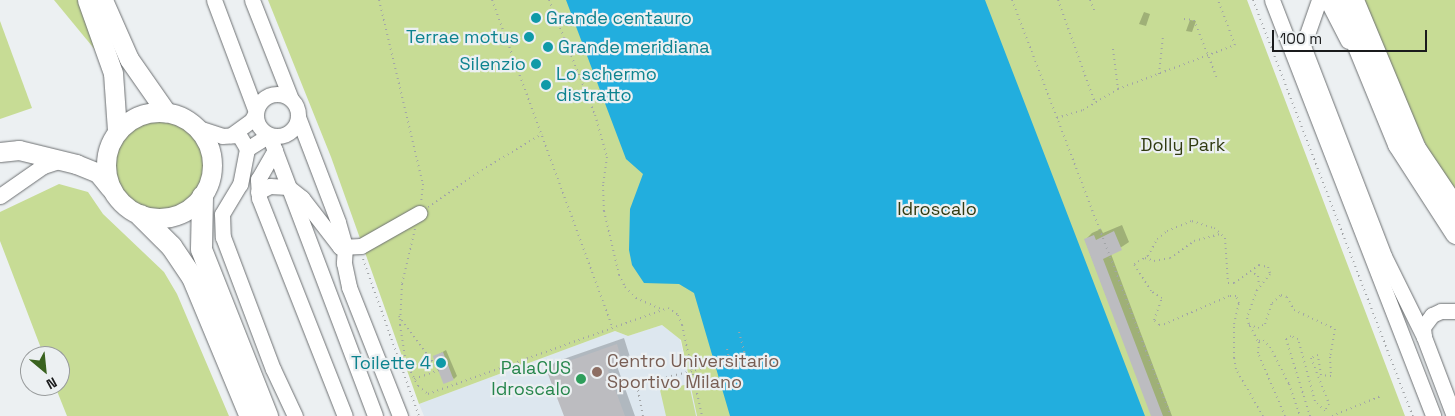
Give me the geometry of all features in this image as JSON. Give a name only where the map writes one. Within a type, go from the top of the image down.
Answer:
[{"type":"highway","points":[[202,196],[201,249],[267,416]]},
{"type":"highway","points":[[140,214],[171,246],[192,277],[250,416]]},
{"type":"main road","points":[[87,0],[113,73],[114,136],[105,165],[113,193]]},
{"type":"main road","points":[[103,0],[129,59],[166,112]]},
{"type":"main road","points":[[1338,0],[1397,144],[1455,234]]},
{"type":"main road","points":[[1354,0],[1412,139],[1455,206]]},
{"type":"main road","points":[[0,152],[19,150],[58,159],[98,173],[125,206],[140,214],[157,218],[174,216],[189,208],[202,196],[210,180],[212,162],[208,144],[198,128],[183,117],[166,112],[142,114],[90,155],[58,159]]},
{"type":"street","points":[[214,0],[260,127],[269,135],[275,150],[375,416]]},
{"type":"street","points":[[252,0],[298,117],[345,247],[344,263],[349,287],[400,416]]},
{"type":"street","points":[[1272,0],[1433,416]]},
{"type":"street","points":[[1319,0],[1303,46],[1384,256],[1424,337],[1454,416]]},
{"type":"street","points":[[1326,0],[1364,67]]},
{"type":"street","points":[[231,135],[252,120],[258,104],[267,96],[280,94],[291,99]]},
{"type":"street","points":[[247,149],[269,135],[288,133],[298,117]]},
{"type":"street","points":[[198,128],[215,134],[231,135],[244,139],[247,149],[240,184],[222,214],[224,237],[273,369],[295,416]]},
{"type":"street","points":[[275,150],[259,176],[258,192],[345,416]]},
{"type":"street","points":[[0,196],[43,166],[58,159]]},
{"type":"street","points":[[258,192],[270,186],[288,187],[302,198],[336,245],[345,247],[361,246],[419,213]]},
{"type":"street","points":[[1377,272],[1398,281]]},
{"type":"street","points":[[1424,337],[1423,327],[1432,315],[1441,311],[1455,312]]},
{"type":"path","points":[[379,0],[423,184],[419,213],[402,284],[399,316],[406,363],[413,379],[432,395],[612,326],[668,308],[678,316],[693,371],[702,416]]},
{"type":"path","points":[[492,0],[612,326]]},
{"type":"path","points":[[549,0],[595,115],[607,158],[603,185],[604,211],[619,275],[625,288],[636,298],[661,309]]},
{"type":"path","points":[[1012,0],[1171,416]]},
{"type":"path","points":[[1058,0],[1095,103]]},
{"type":"path","points":[[1090,0],[1094,10]]},
{"type":"path","points":[[1057,118],[1095,103],[1118,89],[1235,45],[1218,0]]},
{"type":"path","points":[[1253,0],[1413,416]]},
{"type":"path","points":[[1184,18],[1194,20],[1217,78]]},
{"type":"path","points":[[1159,74],[1163,35]]},
{"type":"path","points":[[1113,49],[1118,89]]},
{"type":"path","points":[[419,213],[482,170],[542,134]]},
{"type":"path","points":[[1259,287],[1270,274],[1268,266],[1259,265],[1234,283],[1228,283],[1225,238],[1206,224],[1192,221],[1167,231],[1145,258],[1134,264],[1151,291],[1162,298],[1154,316],[1156,324],[1164,324],[1229,296],[1238,299],[1234,358],[1236,369],[1263,416]]},
{"type":"path","points":[[1145,258],[1154,261],[1170,258],[1194,241],[1221,234]]},
{"type":"path","points":[[1250,271],[1260,280],[1247,318],[1259,344],[1258,353],[1285,416]]},
{"type":"path","points":[[1249,325],[1258,328],[1265,324],[1272,303],[1281,295],[1287,297],[1294,310],[1335,329],[1330,357],[1331,376],[1321,375],[1318,354],[1311,358],[1329,404],[1325,411],[1314,401],[1299,342],[1291,336],[1286,339],[1310,416]]},
{"type":"path","points":[[399,316],[439,370],[413,379]]},
{"type":"path","points":[[643,416],[637,384],[747,358],[738,332]]},
{"type":"path","points":[[1259,344],[1263,340],[1270,347],[1300,416]]},
{"type":"path","points":[[727,349],[730,362]]},
{"type":"path","points":[[1332,416],[1381,396]]},
{"type":"shaded area","name":"Centro Universitario Sportivo Milano","points":[[662,325],[680,339],[697,416],[424,416],[419,404],[615,331],[628,336]]},
{"type":"green space","points":[[54,0],[83,0],[101,57]]},
{"type":"green space","name":"Idroscalo","points":[[268,0],[1247,0],[1405,416],[697,416],[681,340],[662,325],[628,336],[615,331],[419,404],[331,157]]},
{"type":"green space","points":[[1364,0],[1455,0],[1455,193],[1437,167],[1413,119]]},
{"type":"green space","points":[[0,21],[32,108],[0,119]]},
{"type":"green space","points":[[159,120],[176,124],[191,133],[200,148],[204,165],[200,182],[191,197],[176,206],[159,210],[142,206],[127,197],[118,182],[114,165],[118,148],[127,133],[142,124]]},
{"type":"green space","points":[[59,184],[88,192],[103,214],[164,272],[177,294],[229,416],[67,416],[59,396],[70,396],[70,346],[40,346],[0,241],[0,212]]},
{"type":"green space","points":[[689,384],[696,416],[666,416],[660,390]]},
{"type":"water","name":"Idroscalo","points":[[566,0],[985,0],[1145,416],[730,416],[694,293],[679,284],[644,283],[632,265],[629,250],[630,209],[643,174],[626,159]]},
{"type":"building","points":[[1114,231],[1122,250],[1103,259],[1163,416],[1151,416],[1084,239],[1094,235],[1096,240]]},
{"type":"building","name":"PalaCUS Idroscalo","points":[[617,344],[623,365],[608,370],[625,416],[564,416],[546,369]]},
{"type":"building","name":"Toilette 4","points":[[443,352],[454,380],[443,384],[433,356]]},
{"type":"place","name":"Grande centauro","points":[[536,18]]},
{"type":"place","name":"Terrae motus","points":[[529,37]]},
{"type":"place","name":"Grande meridiana","points":[[548,47]]},
{"type":"place","name":"Silenzio","points":[[536,64]]},
{"type":"place","name":"Lo schermo distratto","points":[[546,85]]},
{"type":"place","name":"Toilette 4","points":[[441,363]]},
{"type":"place","name":"Centro Universitario Sportivo Milano","points":[[597,372]]},
{"type":"place","name":"PalaCUS Idroscalo","points":[[581,379]]},
{"type":"park label","name":"Dolly Park","points":[[1183,145]]}]
